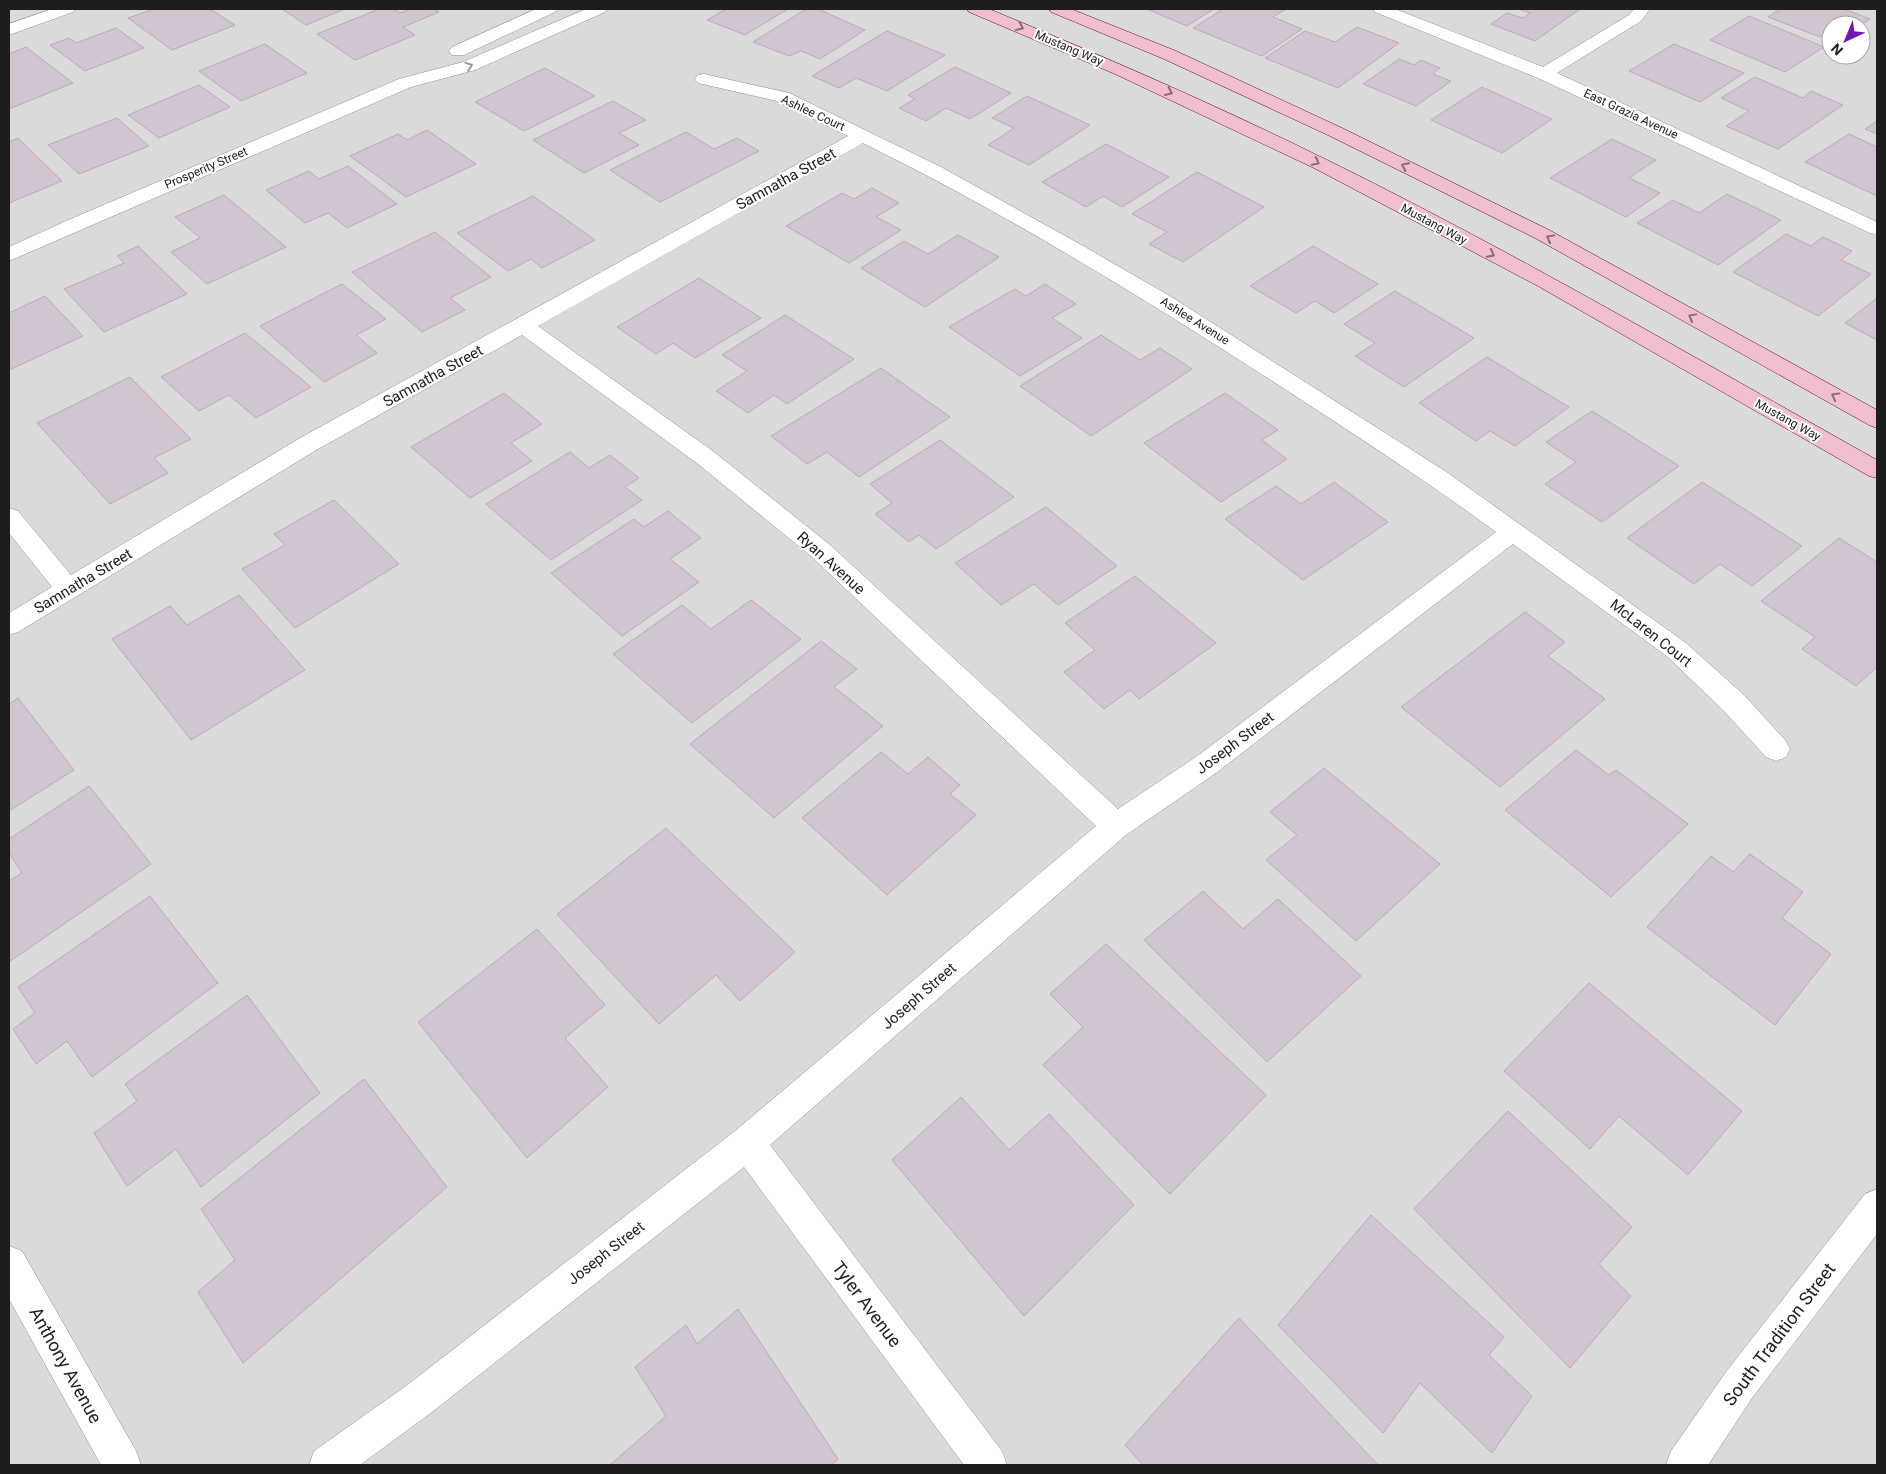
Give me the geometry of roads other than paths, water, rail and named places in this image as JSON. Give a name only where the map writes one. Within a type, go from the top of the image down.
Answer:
[{"type":"street","points":[[9,30],[67,9]]},
{"type":"street","name":"Prosperity Street","points":[[9,255],[73,225],[405,83],[454,54],[549,9]]},
{"type":"street","name":"Prosperity Street","points":[[405,83],[469,66],[562,27],[599,9]]},
{"type":"street","name":"Mustang Way","points":[[975,9],[1121,70],[1321,164],[1545,282],[1877,470]]},
{"type":"street","points":[[1057,9],[1170,55],[1336,132],[1542,234],[1877,420]]},
{"type":"street","name":"East Grazia Avenue","points":[[1381,9],[1544,74],[1877,229]]},
{"type":"street","points":[[1544,74],[1635,18],[1642,9]]},
{"type":"street","name":"Ashlee Court","points":[[704,79],[783,97],[862,136]]},
{"type":"street","name":"Samnatha Street","points":[[9,625],[310,444],[862,136]]},
{"type":"street","name":"Ashlee Avenue","points":[[862,136],[950,180],[1078,251],[1166,303],[1423,468],[1514,531]]},
{"type":"street","name":"Ryan Avenue","points":[[524,326],[706,458],[821,551],[1116,826]]},
{"type":"street","points":[[9,517],[69,590]]},
{"type":"street","name":"McLaren Court","points":[[1514,531],[1677,650],[1734,703],[1776,750]]},
{"type":"street","name":"Joseph Street","points":[[328,1465],[419,1399],[747,1144],[1116,826],[1206,765],[1514,531]]},
{"type":"street","name":"Tyler Avenue","points":[[747,1144],[988,1465]]},
{"type":"street","name":"South Tradition Street","points":[[1685,1465],[1739,1385],[1877,1206]]},
{"type":"street","name":"Anthony Avenue","points":[[9,1264],[122,1465]]}]
